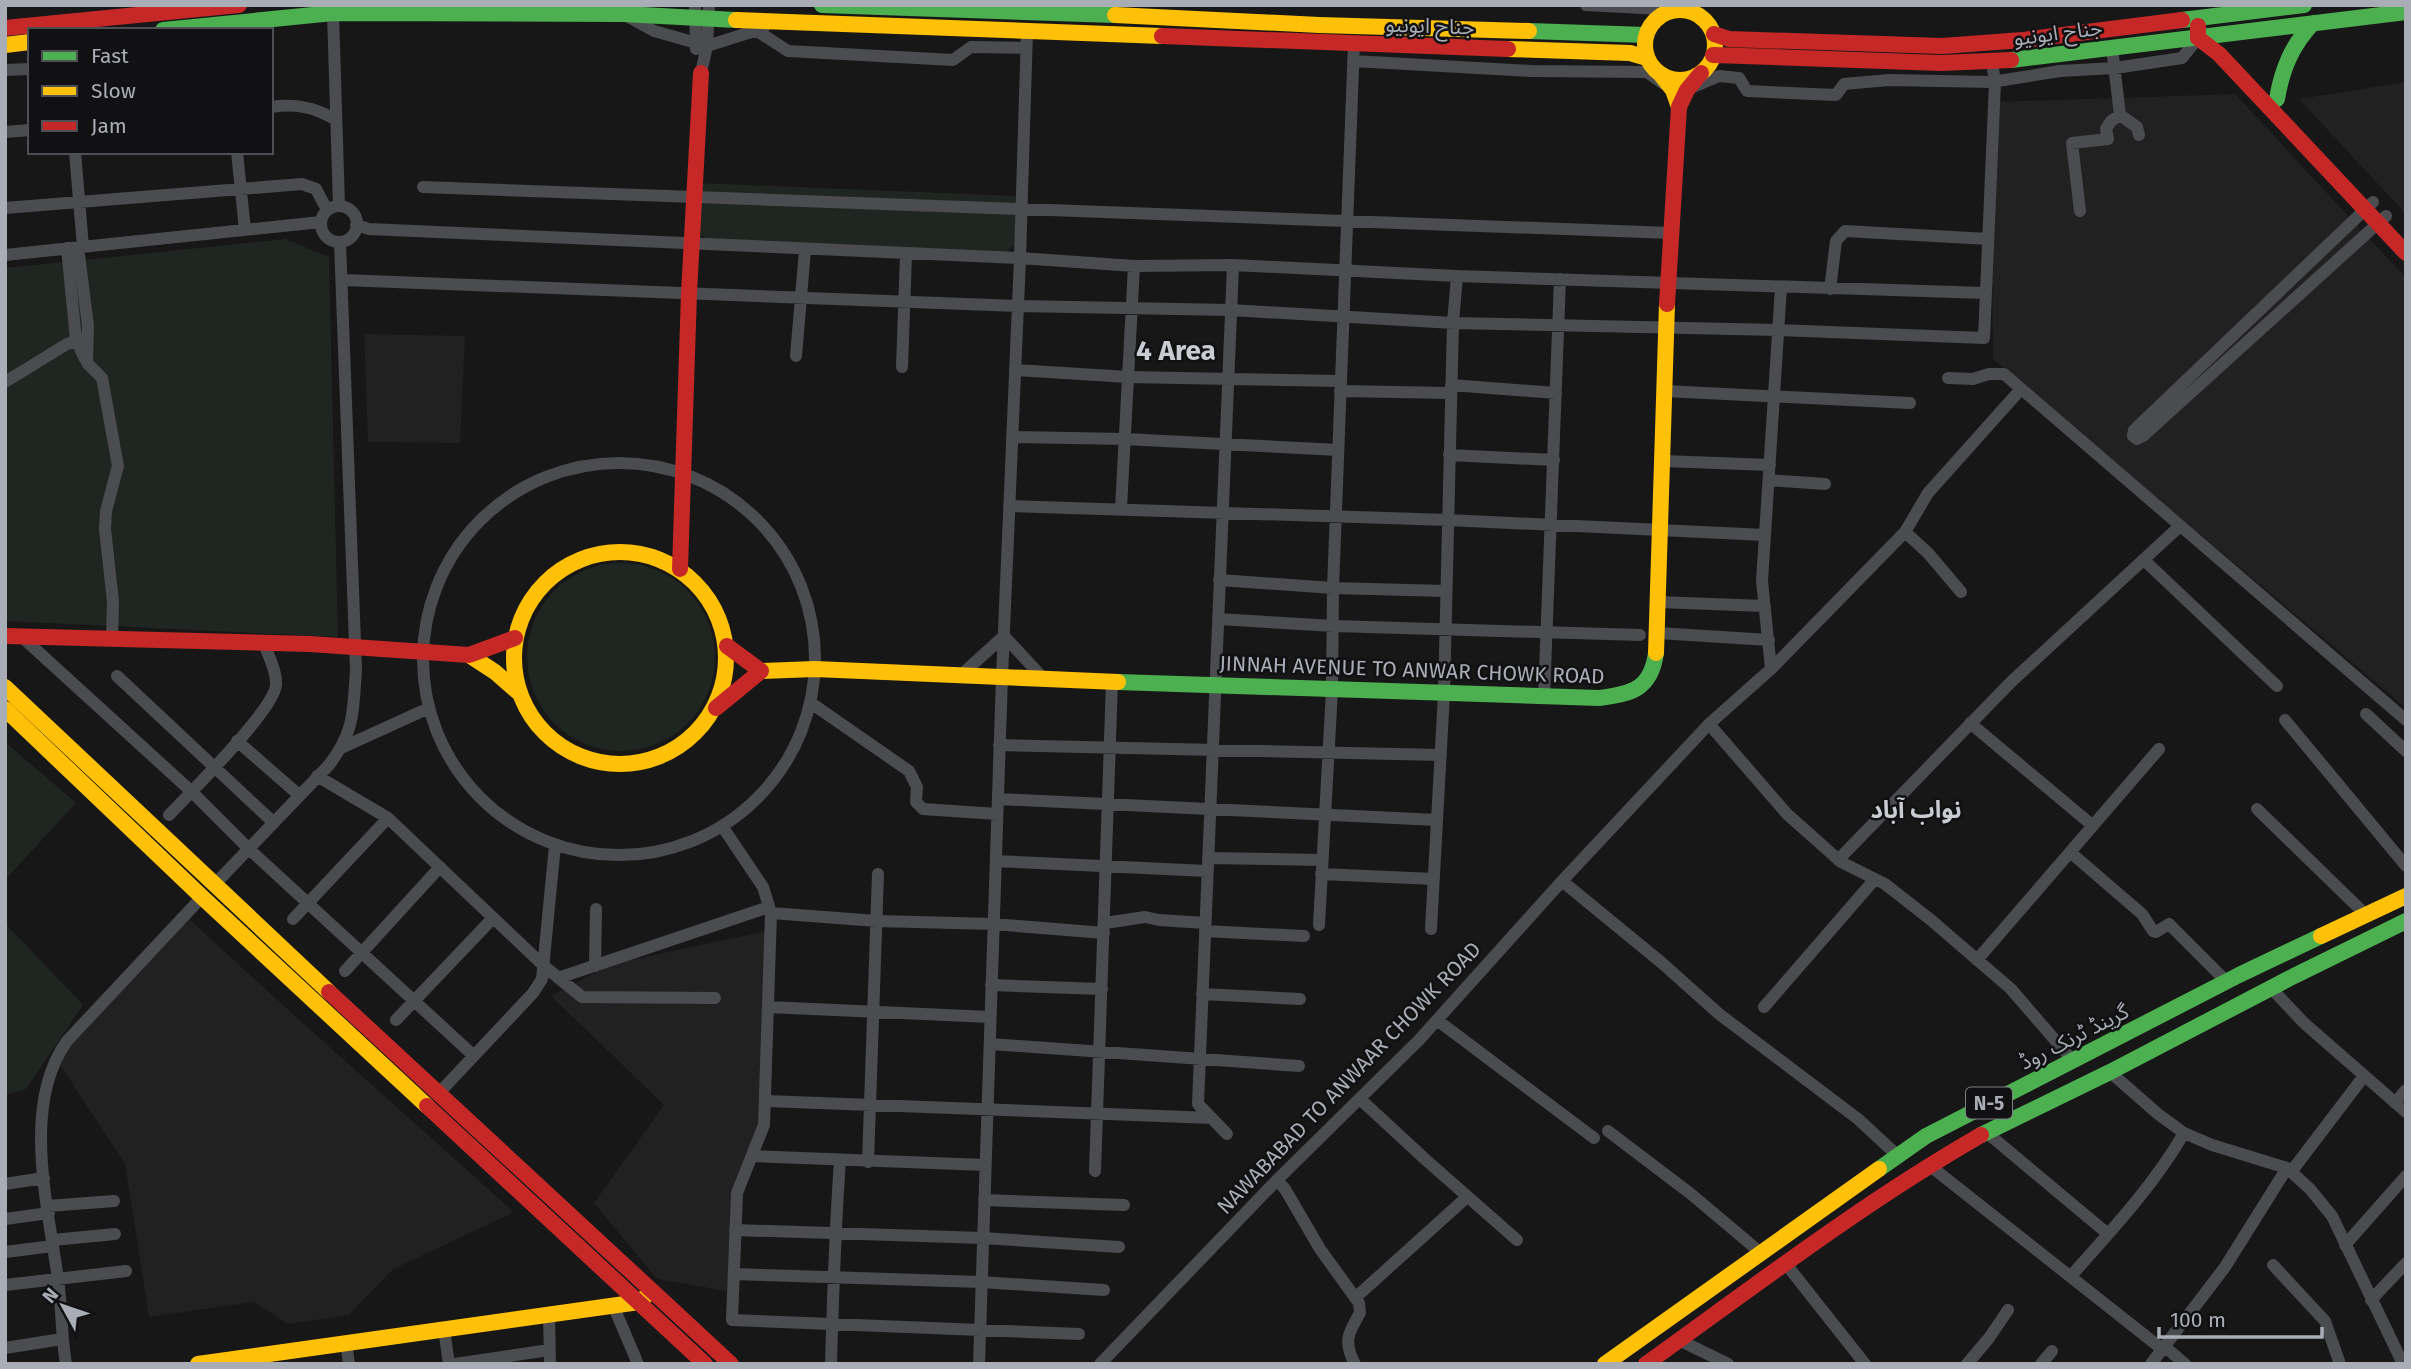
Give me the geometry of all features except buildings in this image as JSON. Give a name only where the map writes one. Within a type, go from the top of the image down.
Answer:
[{"type":"main road","points":[[5,28],[239,5]]},
{"type":"main road","name":"جناح ایونیو","points":[[822,5],[1646,35]]},
{"type":"main road","name":"جناح ایونیو","points":[[1714,34],[1728,39],[1942,46],[2023,40],[2304,5]]},
{"type":"main road","points":[[1679,10],[1690,11],[1700,16],[1714,34],[1713,55],[1701,73],[1680,90],[1653,68],[1647,58],[1646,35],[1658,17],[1679,10]]},
{"type":"main road","name":"جناح ایونیو","points":[[199,28],[271,24],[333,13],[702,12],[777,22],[1630,53],[1647,58]]},
{"type":"main road","name":"جناح ایونیو","points":[[1713,55],[1941,63],[1992,62],[2406,12]]},
{"type":"main road","points":[[2197,18],[2218,36],[2273,103],[2382,220],[2406,253]]},
{"type":"main road","points":[[2197,18],[2198,38],[2273,103]]},
{"type":"main road","points":[[2273,103],[2290,50],[2313,23]]},
{"type":"main road","points":[[5,45],[28,43]]},
{"type":"main road","points":[[680,569],[689,293],[701,73]]},
{"type":"main road","points":[[1661,75],[1682,80],[1701,73]]},
{"type":"main road","name":"JINNAH AVENUE TO ANWAR CHOWK ROAD","points":[[761,671],[816,669],[1599,698],[1626,696],[1644,685],[1656,668],[1668,282],[1680,90]]},
{"type":"main road","points":[[2382,220],[2406,236]]},
{"type":"main road","points":[[713,711],[725,680],[727,646],[719,616],[703,590],[680,569],[648,555],[613,551],[579,559],[549,578],[534,596],[527,605],[515,638],[513,665],[518,692],[538,728],[570,754],[609,765],[650,761],[687,742],[713,711],[761,671],[727,646]]},
{"type":"main road","points":[[13,637],[264,643],[469,654],[515,638]]},
{"type":"main road","points":[[469,654],[518,692]]},
{"type":"main road","points":[[5,687],[214,885],[731,1364]]},
{"type":"main road","points":[[5,709],[202,897],[705,1364]]},
{"type":"main road","name":"گرینڈ ٹرنک روڈ","points":[[1605,1364],[1898,1156],[1954,1120],[2227,982],[2406,896]]},
{"type":"main road","name":"N-5","points":[[1646,1364],[1928,1165],[1986,1132],[2406,921]]},
{"type":"main road","points":[[284,972],[295,959]]},
{"type":"main road","points":[[557,1228],[570,1215]]},
{"type":"main road","points":[[198,1364],[250,1360],[346,1343],[639,1301],[652,1291]]},
{"type":"street","points":[[1586,5],[1679,10]]},
{"type":"street","points":[[701,73],[702,12]]},
{"type":"street","points":[[5,255],[321,222],[333,208],[336,120],[333,13]]},
{"type":"street","points":[[623,14],[654,31],[701,44],[757,31],[777,22]]},
{"type":"street","points":[[757,31],[788,51],[953,60],[971,47],[1026,48]]},
{"type":"street","points":[[979,1364],[999,745],[1027,31]]},
{"type":"street","points":[[1353,61],[1531,71],[1647,72],[1680,90],[1719,76],[1739,78],[1747,91],[1836,94],[1844,84],[1889,80],[1995,82],[2060,71],[2115,68],[2182,58],[2198,38]]},
{"type":"street","points":[[1319,925],[1332,690],[1333,589],[1354,44]]},
{"type":"street","points":[[2112,48],[2120,115],[2137,127],[2138,135]]},
{"type":"street","points":[[343,280],[1018,306],[1230,310],[1452,323],[1778,330],[1984,338],[1995,82],[1992,62]]},
{"type":"street","points":[[5,70],[28,69]]},
{"type":"street","points":[[273,107],[312,108],[336,120]]},
{"type":"street","points":[[2080,211],[2072,143],[2108,139],[2106,129],[2111,121],[2120,115]]},
{"type":"street","points":[[5,132],[28,130]]},
{"type":"street","points":[[75,154],[80,202],[76,247],[82,340],[87,363],[102,378],[118,466],[106,511],[105,528],[113,603],[111,639]]},
{"type":"street","points":[[237,154],[244,230]]},
{"type":"street","points":[[5,208],[302,184],[316,189],[333,208],[352,212],[356,225],[351,236],[340,242],[328,239],[321,222]]},
{"type":"street","points":[[423,187],[1671,233]]},
{"type":"street","points":[[2369,206],[2134,430],[2133,436],[2137,439],[2143,436],[2382,220]]},
{"type":"street","points":[[356,225],[369,229],[1020,258],[1134,266],[1233,265],[1457,276],[1985,293]]},
{"type":"street","points":[[1830,289],[1836,241],[1840,234],[1845,232],[1987,239]]},
{"type":"street","points":[[214,885],[317,776],[341,748],[351,729],[356,670],[340,242]]},
{"type":"street","points":[[796,356],[804,250]]},
{"type":"street","points":[[902,368],[906,254]]},
{"type":"street","points":[[1227,1134],[1198,1104],[1233,265]]},
{"type":"street","points":[[1121,508],[1134,266]]},
{"type":"street","points":[[1431,929],[1444,694],[1452,323],[1457,276]]},
{"type":"street","points":[[1544,697],[1560,279]]},
{"type":"street","points":[[1771,669],[1762,582],[1781,287]]},
{"type":"street","points":[[5,382],[82,340]]},
{"type":"street","points":[[1015,370],[1128,377],[1228,378],[1341,386],[1556,393]]},
{"type":"street","points":[[1948,378],[1973,379],[1989,374],[2004,374],[2406,720]]},
{"type":"street","name":"NAWABABAD TO ANWAAR CHOWK ROAD","points":[[1103,1362],[1277,1180],[1437,1020],[1709,724],[1771,669],[1905,532],[1928,493],[2021,389]]},
{"type":"street","points":[[1665,391],[1910,403]]},
{"type":"street","points":[[1012,437],[1125,439],[1338,450]]},
{"type":"street","points":[[1449,455],[1554,460]]},
{"type":"street","points":[[1663,461],[1770,465]]},
{"type":"street","points":[[619,462],[652,465],[684,473],[713,486],[740,503],[763,524],[798,576],[809,606],[815,637],[816,669],[811,703],[798,739],[779,773],[762,793],[722,826],[669,849],[640,854],[611,855],[555,845],[525,832],[475,792],[455,767],[440,739],[425,690],[423,651],[427,618],[437,586],[452,557],[472,530],[496,507],[523,488],[553,474],[619,462]]},
{"type":"street","points":[[1769,480],[1825,484]]},
{"type":"street","points":[[1009,506],[1448,520],[1765,535]]},
{"type":"street","points":[[1838,860],[2011,682],[2180,526]]},
{"type":"street","points":[[1905,532],[1928,553],[1961,592]]},
{"type":"street","points":[[2144,561],[2277,686]]},
{"type":"street","points":[[1219,580],[1333,589],[1446,592]]},
{"type":"street","points":[[1658,602],[1765,606]]},
{"type":"street","points":[[1218,619],[1334,626],[1547,630],[1640,635]]},
{"type":"street","points":[[1658,633],[1769,640]]},
{"type":"street","points":[[961,676],[1004,636]]},
{"type":"street","points":[[1004,636],[1044,679]]},
{"type":"street","points":[[13,637],[192,792],[249,849],[474,1056]]},
{"type":"street","points":[[169,815],[214,768],[270,702],[276,688],[276,679],[264,643]]},
{"type":"street","points":[[117,676],[274,822]]},
{"type":"street","points":[[1095,1171],[1111,682]]},
{"type":"street","points":[[811,703],[909,771],[917,788],[916,802],[923,808],[997,814]]},
{"type":"street","points":[[341,748],[429,708]]},
{"type":"street","points":[[2366,714],[2406,751]]},
{"type":"street","points":[[2285,720],[2406,866]]},
{"type":"street","points":[[1970,723],[2092,825]]},
{"type":"street","points":[[1709,724],[1787,814],[1838,860],[1875,879],[1931,920],[2011,989],[2073,1061]]},
{"type":"street","points":[[237,741],[299,795]]},
{"type":"street","points":[[999,745],[1441,755]]},
{"type":"street","points":[[1977,960],[2159,749]]},
{"type":"street","points":[[317,776],[388,818],[544,966],[582,997],[715,998]]},
{"type":"street","points":[[998,799],[1437,820]]},
{"type":"street","points":[[2257,808],[2366,915]]},
{"type":"street","points":[[293,919],[388,818]]},
{"type":"street","points":[[722,826],[763,887],[770,911],[764,1125],[737,1193],[732,1320],[1079,1334]]},
{"type":"street","points":[[439,1093],[533,993],[542,979],[555,845]]},
{"type":"street","points":[[2070,852],[2142,914],[2153,931],[2156,932],[2169,924],[2227,982]]},
{"type":"street","points":[[1208,858],[1322,860]]},
{"type":"street","points":[[996,861],[1207,872]]},
{"type":"street","points":[[345,971],[440,867]]},
{"type":"street","points":[[868,1161],[878,874]]},
{"type":"street","points":[[1321,874],[1434,880]]},
{"type":"street","points":[[1764,1007],[1875,879]]},
{"type":"street","points":[[1562,881],[1719,1014],[1858,1119],[1898,1156]]},
{"type":"street","points":[[66,1364],[58,1279],[39,1146],[48,1074],[55,1057],[67,1041],[202,897]]},
{"type":"street","points":[[595,966],[596,909]]},
{"type":"street","points":[[558,978],[770,911],[877,921],[1105,928],[1145,917],[1205,927],[1304,936]]},
{"type":"street","points":[[396,1020],[493,918]]},
{"type":"street","points":[[991,985],[1102,989]]},
{"type":"street","points":[[2271,988],[2304,1023],[2406,1112]]},
{"type":"street","points":[[1202,994],[1300,999]]},
{"type":"street","points":[[768,1007],[990,1017]]},
{"type":"street","points":[[1437,1020],[1594,1138]]},
{"type":"street","points":[[991,1044],[1299,1066]]},
{"type":"street","points":[[2110,1072],[2184,1133],[2289,1170],[2310,1189],[2332,1216],[2371,1300],[2401,1347],[2403,1364]]},
{"type":"street","points":[[2151,1364],[2225,1266],[2289,1170],[2364,1076]]},
{"type":"street","points":[[2395,1103],[2406,1090]]},
{"type":"street","points":[[1360,1099],[1517,1240]]},
{"type":"street","points":[[766,1101],[1212,1118]]},
{"type":"street","points":[[1608,1130],[1691,1194],[1761,1253]]},
{"type":"street","points":[[1986,1132],[2108,1234]]},
{"type":"street","points":[[2071,1276],[2108,1234],[2184,1133]]},
{"type":"street","points":[[752,1156],[985,1165]]},
{"type":"street","points":[[831,1364],[840,1161]]},
{"type":"street","points":[[1928,1165],[2185,1364]]},
{"type":"street","points":[[2345,1245],[2406,1176]]},
{"type":"street","points":[[5,1184],[44,1178]]},
{"type":"street","points":[[1277,1180],[1320,1249],[1359,1303],[1360,1313],[1348,1333],[1355,1364]]},
{"type":"street","points":[[1354,1298],[1467,1197]]},
{"type":"street","points":[[984,1200],[1124,1205]]},
{"type":"street","points":[[5,1219],[48,1209],[114,1201]]},
{"type":"street","points":[[735,1230],[983,1238],[1119,1247]]},
{"type":"street","points":[[5,1252],[115,1234]]},
{"type":"street","points":[[1786,1264],[1865,1364]]},
{"type":"street","points":[[2371,1300],[2406,1264]]},
{"type":"street","points":[[2273,1265],[2325,1321],[2340,1364]]},
{"type":"street","points":[[5,1285],[126,1271]]},
{"type":"street","points":[[733,1274],[981,1282],[1104,1290]]},
{"type":"street","points":[[613,1305],[638,1364]]},
{"type":"street","points":[[1967,1364],[2008,1310]]},
{"type":"street","points":[[549,1314],[550,1364]]},
{"type":"street","points":[[444,1329],[449,1364]]},
{"type":"street","points":[[5,1348],[62,1339]]},
{"type":"street","points":[[1679,1340],[1728,1364]]},
{"type":"street","points":[[346,1343],[349,1364]]},
{"type":"street","points":[[455,1364],[549,1350]]},
{"type":"street","points":[[2041,1364],[2052,1351]]},
{"type":"shaded area","points":[[2406,82],[2406,214],[2299,99]]},
{"type":"shaded area","points":[[2235,94],[2406,278],[2406,708],[1993,359],[1991,102]]},
{"type":"shaded area","points":[[700,183],[1016,196],[1015,245],[1005,253],[708,240],[697,232]]},
{"type":"shaded area","points":[[286,239],[329,257],[338,637],[5,621],[5,268]]},
{"type":"shaded area","points":[[364,334],[465,336],[460,443],[368,442]]},
{"type":"shaded area","points":[[621,563],[657,570],[687,591],[708,621],[715,657],[708,693],[687,723],[657,744],[621,751],[585,744],[555,723],[534,693],[527,657],[534,621],[555,591],[585,570]]},
{"type":"shaded area","points":[[5,742],[76,803],[5,880]]},
{"type":"shaded area","points":[[189,919],[514,1212],[393,1269],[349,1315],[288,1324],[254,1302],[149,1317],[125,1164],[57,1060]]},
{"type":"shaded area","points":[[5,923],[83,1005],[26,1089],[5,1095]]},
{"type":"shaded area","points":[[766,931],[760,1129],[735,1187],[727,1291],[657,1279],[594,1203],[664,1105],[551,996],[612,964]]},
{"type":"traffic: fast","points":[[822,5],[1115,15]]},
{"type":"traffic: fast","points":[[2182,20],[2304,5]]},
{"type":"traffic: fast","points":[[2011,60],[2406,12]]},
{"type":"traffic: fast","points":[[183,28],[333,13],[623,14],[736,20]]},
{"type":"traffic: fast","points":[[2277,99],[2289,58],[2313,23]]},
{"type":"traffic: fast","points":[[1529,31],[1646,35]]},
{"type":"traffic: fast","points":[[1118,682],[1599,698],[1638,688],[1650,675],[1656,653]]},
{"type":"traffic: fast","points":[[1981,1135],[2406,921]]},
{"type":"traffic: fast","points":[[1879,1169],[1926,1136],[2239,975],[2321,936]]},
{"type":"traffic: slow","points":[[1680,10],[1705,20],[1715,45],[1705,70],[1680,80],[1655,70],[1645,45],[1655,20],[1680,10]]},
{"type":"traffic: slow","points":[[1115,15],[1319,25],[1529,31]]},
{"type":"traffic: slow","points":[[736,20],[1162,36]]},
{"type":"traffic: slow","points":[[5,45],[28,42]]},
{"type":"traffic: slow","points":[[1508,49],[1630,53],[1647,58]]},
{"type":"traffic: slow","points":[[1661,75],[1673,90],[1679,107]]},
{"type":"traffic: slow","points":[[1656,653],[1667,304]]},
{"type":"traffic: slow","points":[[620,552],[661,560],[695,583],[718,617],[726,658],[718,699],[695,733],[661,756],[620,764],[579,756],[545,733],[522,699],[514,658],[522,617],[545,583],[579,560],[620,552]]},
{"type":"traffic: slow","points":[[469,655],[495,672],[518,692]]},
{"type":"traffic: slow","points":[[761,671],[815,669],[1118,682]]},
{"type":"traffic: slow","points":[[5,687],[329,992]]},
{"type":"traffic: slow","points":[[5,709],[427,1106]]},
{"type":"traffic: slow","points":[[2321,936],[2406,896]]},
{"type":"traffic: slow","points":[[1605,1364],[1879,1169]]},
{"type":"traffic: slow","points":[[198,1364],[639,1302],[644,1298]]},
{"type":"traffic: jam","points":[[5,28],[239,5]]},
{"type":"traffic: jam","points":[[1714,34],[1729,39],[1942,46],[2023,40],[2182,20]]},
{"type":"traffic: jam","points":[[2198,26],[2198,38],[2219,54],[2406,253]]},
{"type":"traffic: jam","points":[[1162,36],[1508,49]]},
{"type":"traffic: jam","points":[[1713,55],[1941,63],[2011,60]]},
{"type":"traffic: jam","points":[[680,569],[689,293],[701,73]]},
{"type":"traffic: jam","points":[[1667,304],[1679,107],[1687,90],[1701,73]]},
{"type":"traffic: jam","points":[[5,636],[310,644],[469,655],[515,638]]},
{"type":"traffic: jam","points":[[727,646],[761,671]]},
{"type":"traffic: jam","points":[[716,708],[761,671]]},
{"type":"traffic: jam","points":[[329,992],[731,1364]]},
{"type":"traffic: jam","points":[[427,1106],[705,1364]]},
{"type":"traffic: jam","points":[[1646,1364],[1894,1188],[1981,1135]]},
{"type":"district","name":"4 Area","points":[[1176,350]]},
{"type":"district","name":"نواب آباد","points":[[1916,810]]}]
